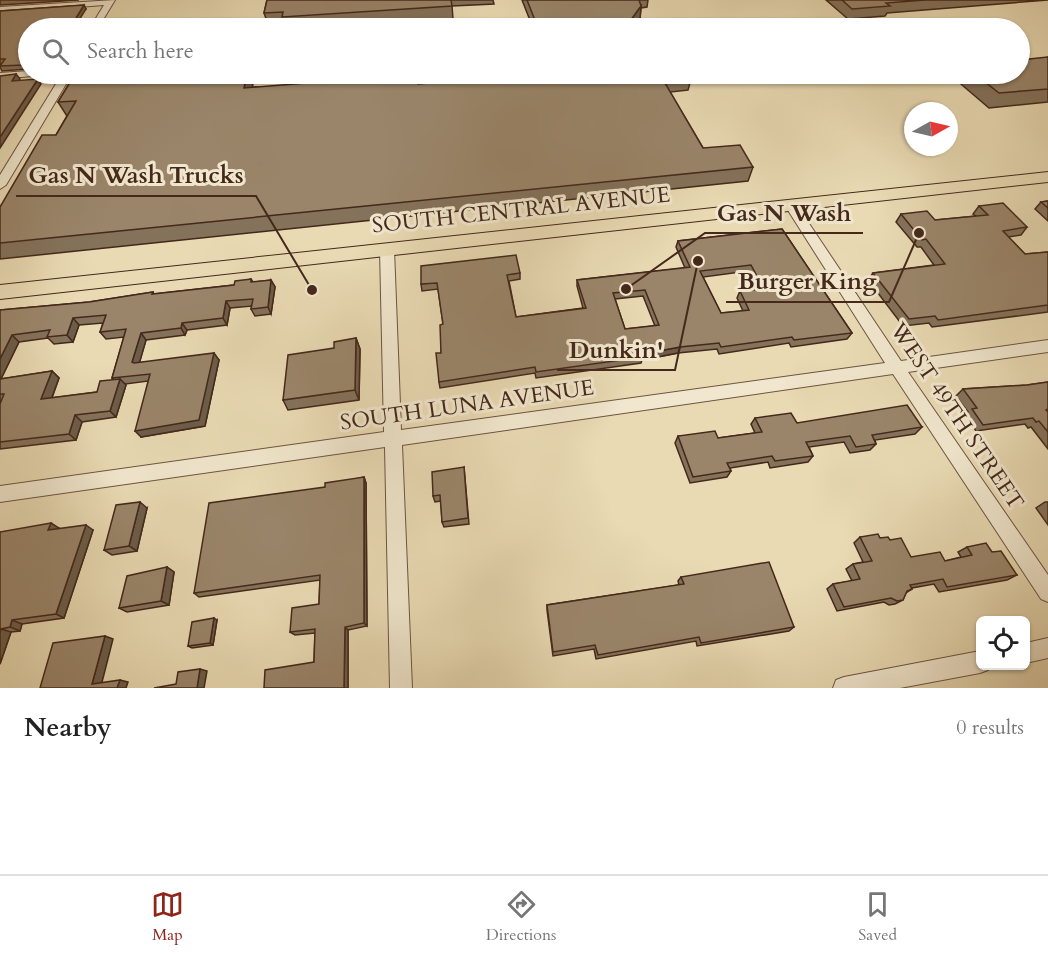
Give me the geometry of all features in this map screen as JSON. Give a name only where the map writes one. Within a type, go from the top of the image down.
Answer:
[{"type":"main road","name":"SOUTH CENTRAL AVENUE","points":[[0,292],[1048,177]]},
{"type":"street","points":[[0,9],[110,1]]},
{"type":"street","points":[[100,18],[110,1]]},
{"type":"street","points":[[0,76],[18,75]]},
{"type":"street","points":[[0,185],[61,84]]},
{"type":"street","points":[[0,165],[13,164]]},
{"type":"street","name":"WEST 49TH STREET","points":[[790,204],[1048,592]]},
{"type":"street","points":[[387,249],[401,688]]},
{"type":"street","name":"SOUTH LUNA AVENUE","points":[[0,494],[1048,346]]},
{"type":"street","points":[[1030,652],[1048,648]]},
{"type":"street","points":[[844,688],[976,663]]},
{"type":"building","points":[[267,0],[451,0],[452,6],[282,17],[283,12],[264,13]]},
{"type":"building","points":[[527,0],[639,0],[641,6],[632,18],[534,18]]},
{"type":"building","points":[[842,0],[925,0],[852,9]]},
{"type":"building","points":[[84,5],[76,18],[18,18],[18,65],[0,66],[5,59],[0,59],[0,11]]},
{"type":"building","points":[[1048,57],[1048,89],[999,93],[988,84],[1030,84],[1030,59]]},
{"type":"building","points":[[16,74],[12,81],[18,81],[18,84],[35,84],[0,137],[0,76]]},
{"type":"building","points":[[69,84],[245,84],[244,88],[294,84],[666,84],[703,148],[740,145],[753,167],[0,243],[0,207],[42,135],[56,135],[76,101],[58,102]]},
{"type":"building","points":[[1048,201],[1048,208],[1041,202]]},
{"type":"building","points":[[1003,203],[1027,227],[1003,231],[1025,254],[1048,252],[1048,305],[938,320],[935,316],[909,319],[873,273],[945,264],[926,239],[922,240],[901,214],[927,211],[935,220],[988,215],[979,206]]},
{"type":"building","points":[[782,229],[852,333],[794,340],[792,337],[721,347],[719,343],[680,347],[642,354],[643,357],[536,372],[535,367],[439,382],[436,353],[441,353],[440,325],[443,324],[437,283],[421,284],[421,266],[516,255],[520,273],[507,275],[516,317],[586,308],[577,280],[690,267],[678,241]],"holes":[[[751,265],[764,289],[740,291],[749,310],[721,313],[700,271]],[[645,290],[659,325],[625,329],[613,293]]]},
{"type":"building","points":[[251,279],[251,282],[271,280],[268,307],[251,309],[253,299],[226,301],[223,318],[182,323],[181,328],[141,333],[132,362],[134,363],[214,353],[199,420],[135,431],[150,374],[112,378],[126,329],[100,332],[106,315],[73,318],[67,335],[47,337],[50,330],[12,335],[0,359],[0,310],[234,285],[235,281]]},
{"type":"building","points":[[356,338],[355,390],[283,400],[288,355],[334,348],[334,342]]},
{"type":"building","points":[[52,371],[41,399],[97,392],[100,381],[120,379],[110,411],[75,415],[69,434],[0,442],[0,404],[4,394],[0,394],[0,379]]},
{"type":"building","points":[[1048,382],[1048,409],[1046,410],[1048,412],[1048,432],[1039,421],[1036,422],[1033,418],[983,425],[972,409],[977,408],[963,389],[1027,385]]},
{"type":"building","points":[[907,405],[922,427],[872,435],[876,444],[856,447],[850,436],[806,442],[813,456],[775,461],[772,456],[727,463],[731,471],[693,477],[678,436],[715,431],[718,438],[762,432],[755,418],[791,413],[797,423]]},
{"type":"building","points":[[464,467],[468,518],[442,522],[440,495],[433,496],[432,472]]},
{"type":"building","points":[[364,477],[364,623],[345,627],[344,688],[264,688],[265,670],[314,662],[315,629],[290,632],[292,608],[319,604],[320,575],[194,593],[209,503],[325,487],[325,483]]},
{"type":"building","points":[[140,502],[129,546],[104,550],[116,505]]},
{"type":"building","points":[[51,523],[48,530],[86,525],[56,614],[12,620],[10,627],[0,631],[0,532]]},
{"type":"building","points":[[878,534],[880,538],[888,537],[890,540],[901,538],[911,557],[940,552],[945,561],[972,555],[967,547],[986,543],[992,552],[1001,551],[1017,575],[947,587],[943,579],[910,585],[912,589],[907,591],[903,600],[897,601],[891,598],[844,607],[833,584],[860,579],[853,564],[872,561],[860,537]]},
{"type":"building","points":[[769,562],[794,627],[701,643],[699,637],[598,655],[595,645],[553,652],[547,605],[684,584],[681,577]]},
{"type":"building","points":[[167,567],[161,601],[119,608],[127,576]]},
{"type":"building","points":[[214,618],[210,643],[188,646],[192,622]]},
{"type":"building","points":[[105,636],[92,684],[120,680],[117,688],[40,688],[53,643]]},
{"type":"building","points":[[200,669],[197,688],[154,688],[176,684],[178,672]]},
{"type":"place","name":"Burger King","points":[[919,233]]},
{"type":"place","name":"Dunkin'","points":[[698,261]]},
{"type":"place","name":"Gas N Wash","points":[[626,289]]},
{"type":"place","name":"Gas N Wash Trucks","points":[[312,290]]}]
